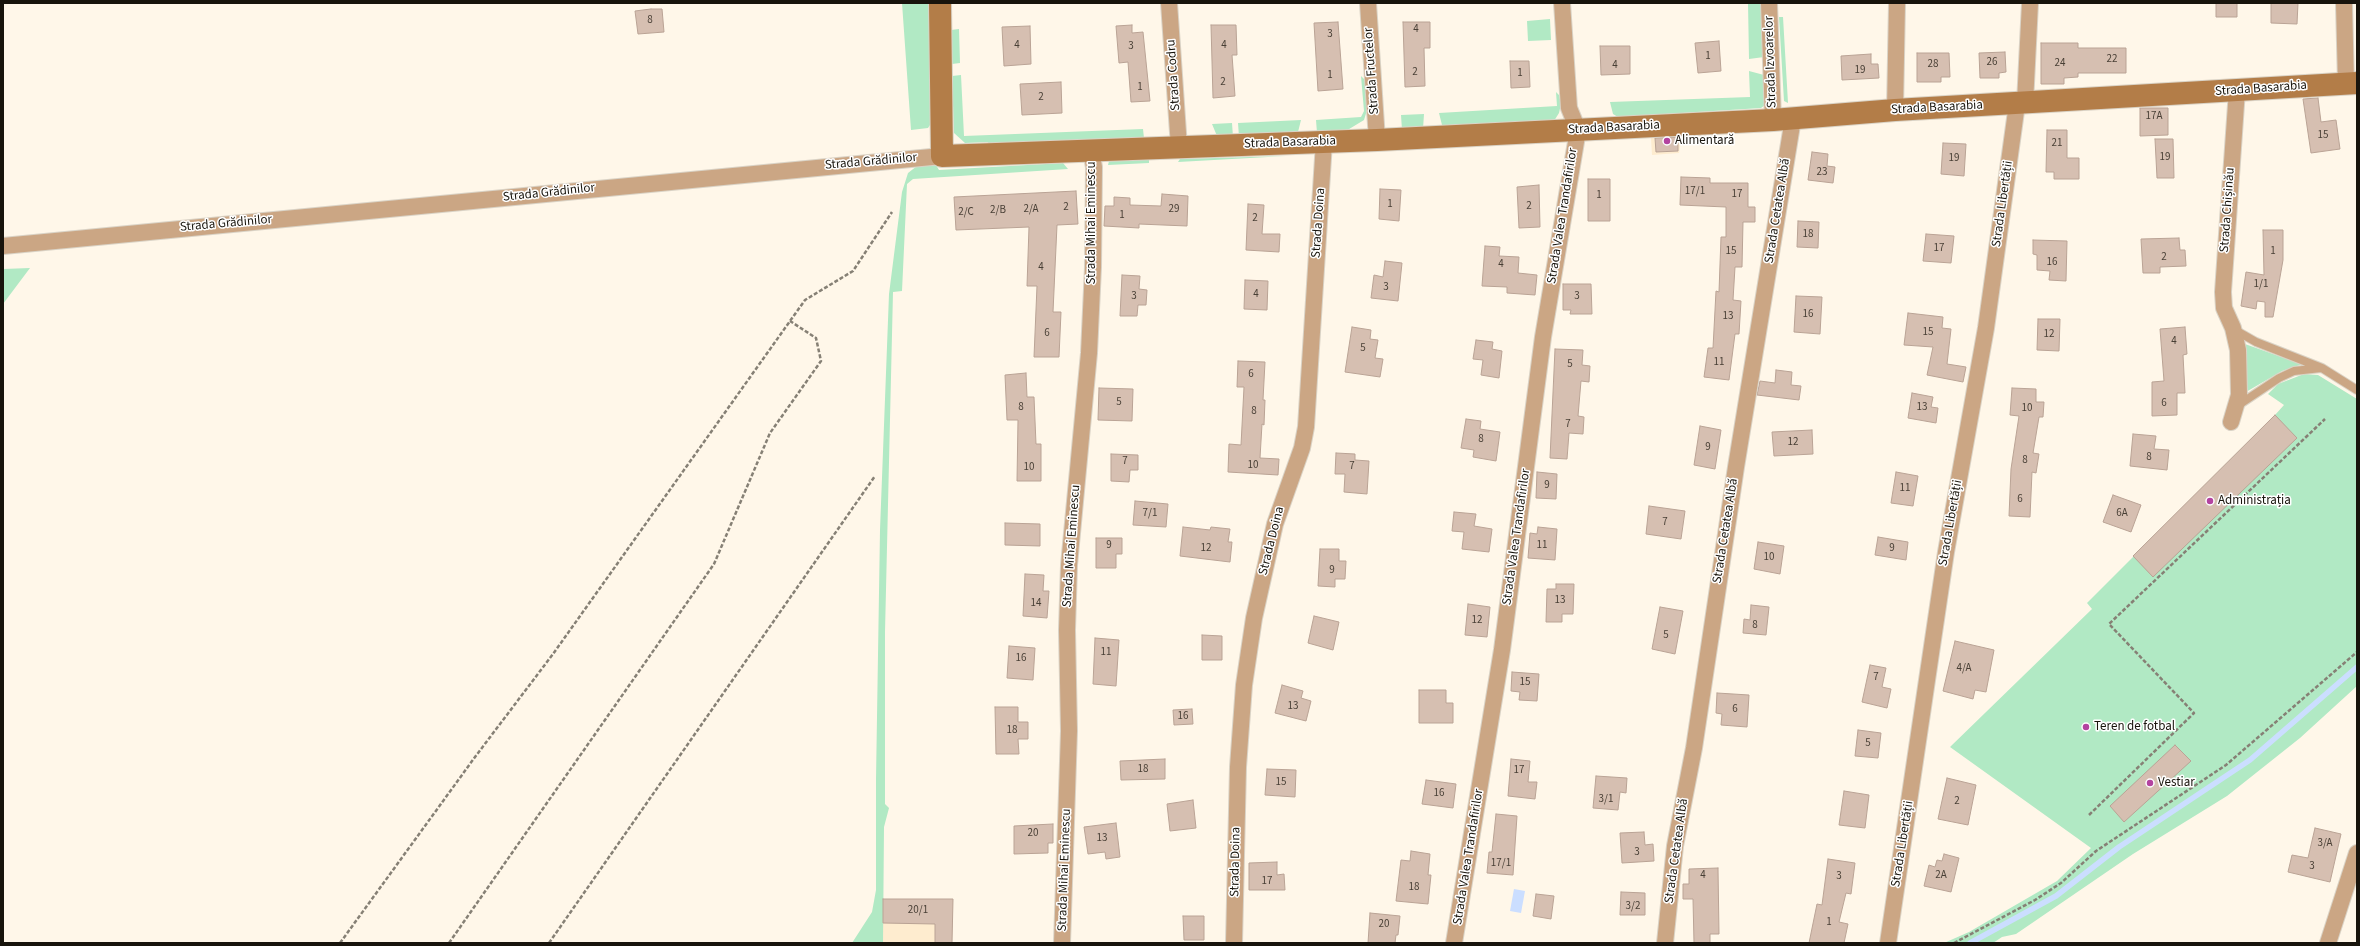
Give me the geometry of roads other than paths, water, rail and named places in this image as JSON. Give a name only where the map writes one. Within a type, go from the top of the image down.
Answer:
[{"type":"street","points":[[940,3],[942,156]]},
{"type":"street","name":"Strada Codru","points":[[1170,3],[1179,147]]},
{"type":"street","name":"Strada Fructelor","points":[[1368,3],[1377,140]]},
{"type":"street","points":[[1562,3],[1569,108],[1578,130]]},
{"type":"street","name":"Strada Izvoarelor","points":[[1769,3],[1783,120]]},
{"type":"street","points":[[1895,110],[1897,3]]},
{"type":"street","name":"Strada Libertății","points":[[1888,943],[1946,552],[1986,328],[2021,104],[2030,3]]},
{"type":"street","points":[[2344,3],[2351,83]]},
{"type":"street","name":"Strada Basarabia","points":[[942,156],[1377,140],[1783,120],[1895,110],[2021,104],[2351,83]]},
{"type":"street","name":"Strada Chișinău","points":[[2233,415],[2238,395],[2238,350],[2233,328],[2224,308],[2223,292],[2237,90]]},
{"type":"street","name":"Strada Cetatea Albă","points":[[1665,943],[1676,839],[1694,748],[1734,482],[1783,120]]},
{"type":"street","name":"Strada Valea Trandafirilor","points":[[1454,943],[1502,650],[1543,337],[1578,130]]},
{"type":"street","name":"Strada Doina","points":[[1234,943],[1238,767],[1244,685],[1254,618],[1275,524],[1302,448],[1306,427],[1324,142]]},
{"type":"street","name":"Strada Mihai Eminescu","points":[[1062,943],[1069,731],[1067,630],[1069,564],[1090,330],[1093,267],[1094,168],[1092,150]]},
{"type":"street","name":"Strada Grădinilor","points":[[3,246],[895,159],[942,156]]},
{"type":"street","points":[[2328,943],[2357,853]]},
{"type":"lane","points":[[2233,328],[2256,342],[2322,368],[2357,390]]},
{"type":"lane","points":[[2233,415],[2279,378],[2294,371],[2322,368]]},
{"type":"water","points":[[1514,889],[1525,891],[1521,913],[1510,911]]},
{"type":"waterway","points":[[1970,943],[2056,896],[2119,847],[2250,760],[2357,667]]},
{"type":"place","name":"Alimentară","points":[[1667,141]]},
{"type":"place","name":"Administrația","points":[[2210,501]]},
{"type":"place","name":"Teren de fotbal","points":[[2086,727]]},
{"type":"place","name":"Vestiar","points":[[2150,783]]}]
